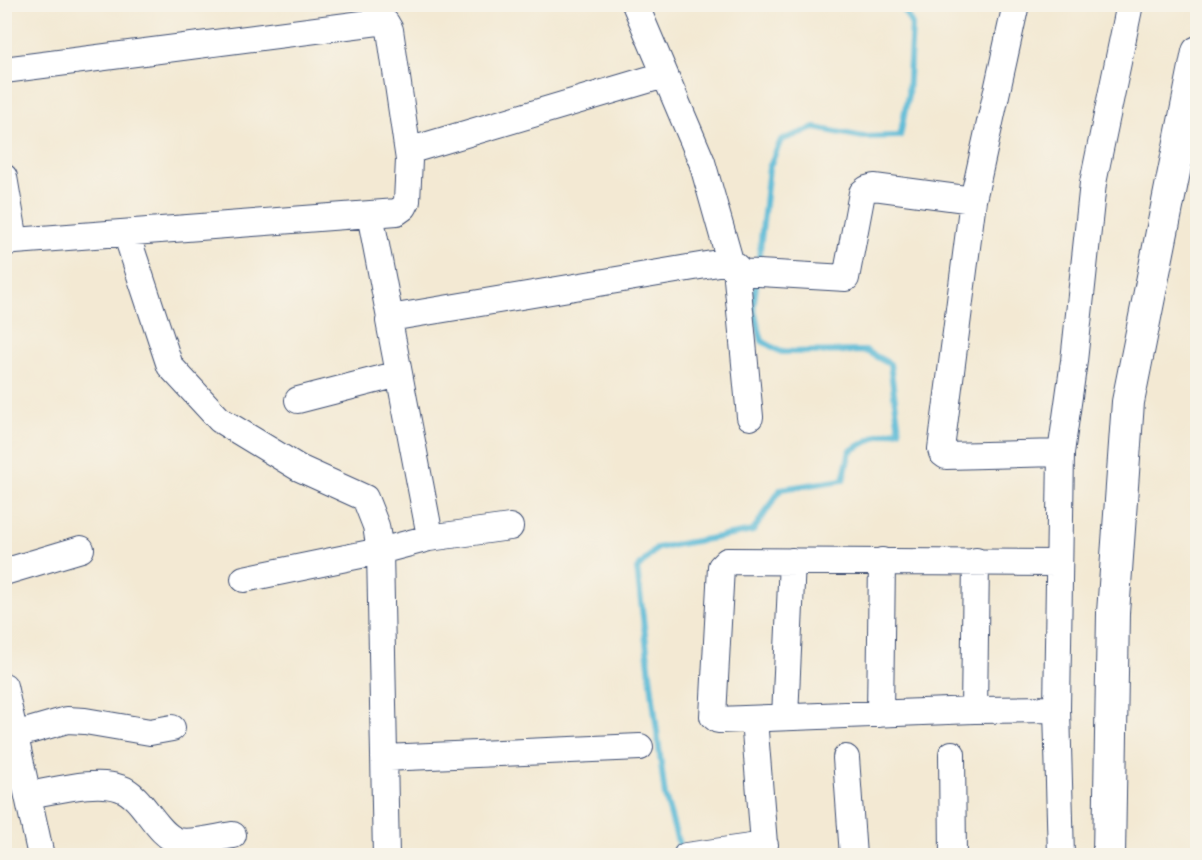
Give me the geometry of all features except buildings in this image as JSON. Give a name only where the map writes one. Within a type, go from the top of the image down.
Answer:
[{"type":"main road","points":[[1109,855],[1113,613],[1128,402],[1197,52]]},
{"type":"street","points":[[635,4],[702,162],[742,269],[750,417]]},
{"type":"street","points":[[1016,4],[974,200],[941,449],[946,456],[1061,453]]},
{"type":"street","points":[[1061,855],[1057,709],[1061,453],[1074,361],[1093,183],[1130,5]]},
{"type":"street","points":[[4,70],[378,22],[384,14]]},
{"type":"street","points":[[4,177],[10,242],[397,212],[404,207],[407,201],[408,151],[390,30],[384,14]]},
{"type":"street","points":[[408,151],[664,75]]},
{"type":"street","points":[[390,318],[742,269],[846,278],[862,193],[867,189],[874,187],[974,200]]},
{"type":"street","points":[[370,214],[429,538]]},
{"type":"street","points":[[126,233],[170,366],[220,420],[299,468],[365,498],[376,526],[380,551],[386,855]]},
{"type":"street","points":[[298,400],[399,374]]},
{"type":"street","points":[[244,579],[380,551],[429,538],[510,527]]},
{"type":"street","points":[[4,572],[81,549]]},
{"type":"street","points":[[1057,709],[718,720],[713,716],[721,567],[728,561],[1059,563]]},
{"type":"street","points":[[785,717],[792,561]]},
{"type":"street","points":[[880,714],[882,561]]},
{"type":"street","points":[[974,710],[976,561]]},
{"type":"street","points":[[4,686],[13,751],[28,795],[41,855]]},
{"type":"street","points":[[686,855],[765,850],[754,719]]},
{"type":"street","points":[[13,751],[67,720],[150,732],[172,728]]},
{"type":"street","points":[[384,758],[640,747]]},
{"type":"street","points":[[952,754],[953,855]]},
{"type":"street","points":[[846,758],[853,855]]},
{"type":"street","points":[[28,795],[108,784],[124,789],[147,810],[170,837],[179,841],[233,835]]},
{"type":"waterway","points":[[758,267],[769,168],[781,140],[815,128],[863,137],[900,136],[908,95],[912,25],[901,4]]},
{"type":"waterway","points":[[672,856],[679,845],[665,796],[637,569],[657,548],[753,531],[781,489],[843,480],[850,451],[879,435],[899,430],[890,364],[866,351],[781,352],[762,341],[753,307],[757,280]]}]
